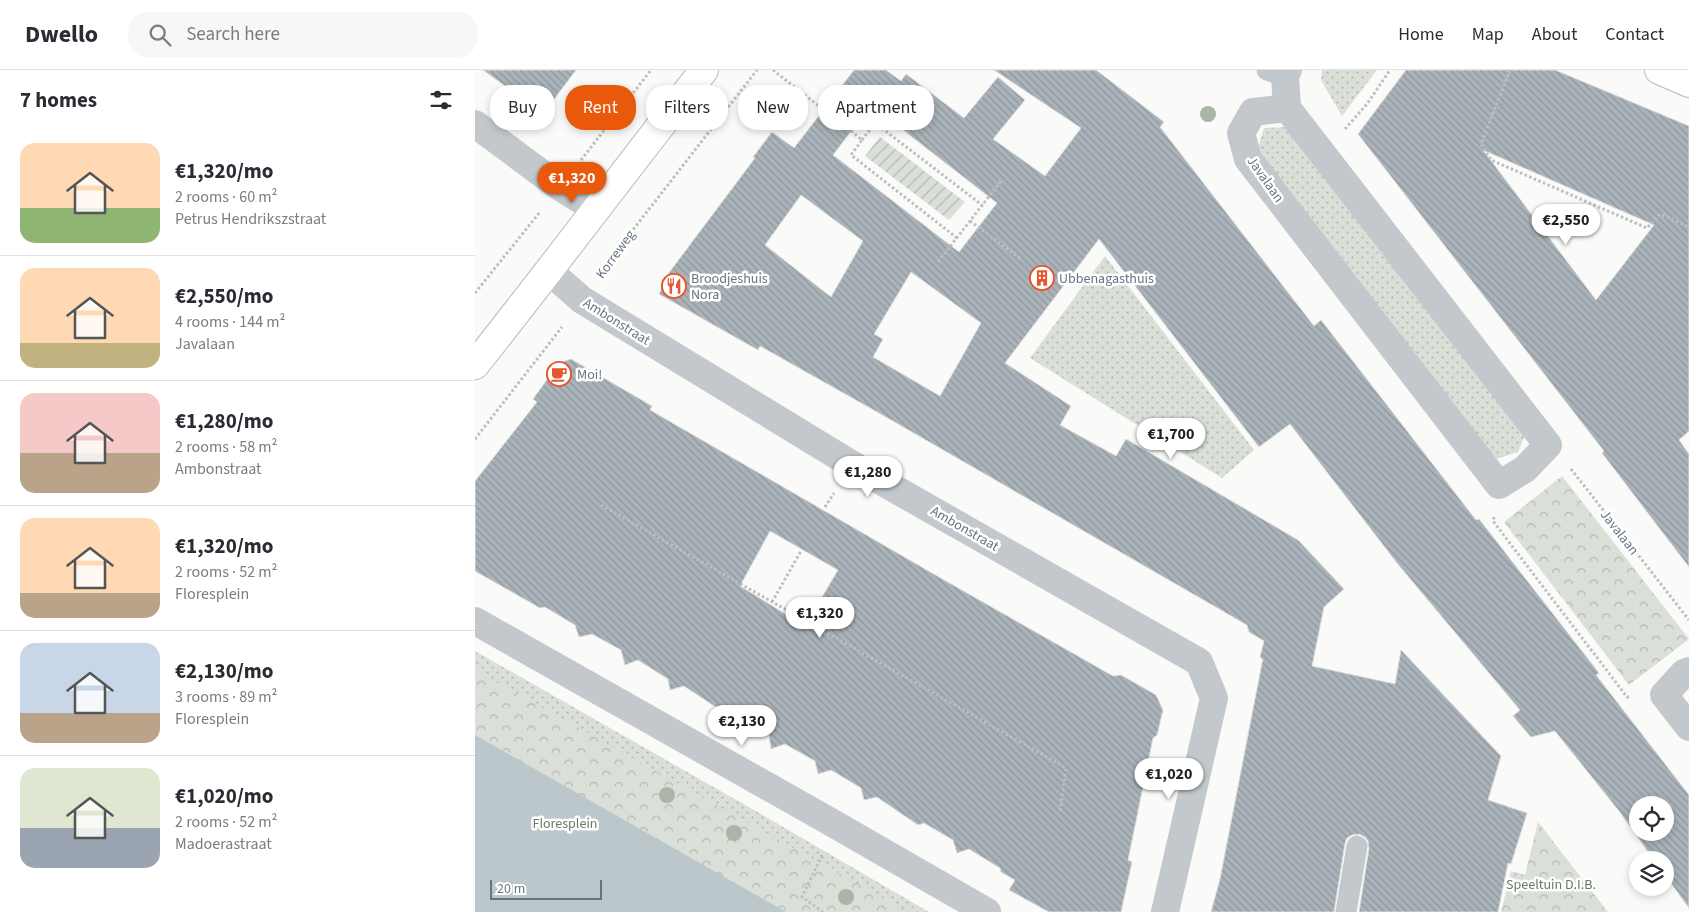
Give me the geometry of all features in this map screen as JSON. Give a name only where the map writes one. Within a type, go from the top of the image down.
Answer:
[{"type":"street","points":[[475,366],[704,70]]},
{"type":"street","points":[[1659,70],[1689,83]]},
{"type":"street","points":[[1280,72],[1287,108],[1549,446],[1525,469],[1499,485]]},
{"type":"street","name":"Javalaan","points":[[1287,108],[1253,112],[1241,133],[1248,159],[1499,485]]},
{"type":"street","points":[[475,124],[560,187],[595,209]]},
{"type":"street","name":"Ambonstraat","points":[[549,272],[582,300],[851,464],[1199,662],[1214,698],[1165,912]]},
{"type":"street","points":[[475,621],[837,825],[987,912]]},
{"type":"street","points":[[1689,671],[1684,673],[1664,695],[1689,727]]},
{"type":"lane","points":[[1346,912],[1357,846]]},
{"type":"path","name":"Korreweg","points":[[475,439],[582,300],[629,235],[757,70]]},
{"type":"path","points":[[773,70],[818,105]]},
{"type":"path","points":[[1323,154],[1367,104],[1391,70]]},
{"type":"path","points":[[1510,70],[1481,144],[1491,160],[1647,228],[1660,214],[1689,227]]},
{"type":"path","points":[[957,238],[851,155],[862,140],[875,123],[982,205]]},
{"type":"path","points":[[851,131],[862,140]]},
{"type":"path","points":[[938,262],[1001,181]]},
{"type":"path","points":[[970,221],[1022,260]]},
{"type":"path","name":"Javalaan","points":[[1549,446],[1570,468],[1689,620]]},
{"type":"path","points":[[1499,485],[1493,521],[1627,697],[1664,695]]},
{"type":"path","points":[[601,504],[1065,768],[1060,813]]},
{"type":"path","points":[[772,602],[801,551]]},
{"type":"path","points":[[823,912],[802,897],[837,825]]},
{"type":"green space","points":[[1322,70],[1377,70],[1342,116],[1321,80]]},
{"type":"green space","points":[[1287,127],[1526,433],[1518,452],[1496,459],[1257,151],[1264,128]]},
{"type":"green space","points":[[880,137],[965,202],[949,220],[865,156]]},
{"type":"green space","points":[[1105,256],[1254,450],[1222,478],[1030,358]]},
{"type":"green space","points":[[1562,476],[1689,639],[1629,685],[1504,522]]},
{"type":"green space","points":[[475,651],[929,912],[786,912],[475,735]]},
{"type":"green space","name":"Floresplein","points":[[475,670],[908,912],[475,912]]},
{"type":"green space","name":"Speeltuin D.I.B.","points":[[1538,822],[1608,912],[1501,912],[1511,871],[1525,875]]},
{"type":"shaded area","points":[[475,735],[786,912],[475,912]]},
{"type":"building","points":[[483,70],[576,70],[555,98],[555,85],[504,85]]},
{"type":"building","points":[[854,70],[886,70],[901,81],[906,74],[920,85],[842,85]]},
{"type":"building","points":[[994,70],[1096,70],[1164,122],[1160,127],[1314,326],[1321,320],[1476,520],[1479,519],[1599,673],[1596,675],[1689,795],[1689,908],[1674,887],[1674,851],[1648,851],[1640,841],[1674,841],[1674,796],[1629,796],[1629,825],[1555,731],[1531,737],[1513,716],[1520,710],[1397,563],[1290,424],[1259,447],[1099,239],[1005,363],[1071,406],[1060,425],[1116,456],[1126,439],[1298,540],[1344,589],[1324,607],[1312,666],[1395,684],[1401,650],[1501,756],[1488,800],[1527,813],[1511,864],[1508,863],[1498,912],[1359,912],[1369,848],[1368,841],[1359,834],[1347,838],[1345,843],[1334,912],[1211,912],[1220,879],[1263,660],[1260,657],[1264,641],[1249,632],[1247,625],[879,413],[760,346],[758,350],[659,294],[664,284],[662,282],[755,158],[753,157],[772,132],[794,148],[818,117],[818,130],[852,130],[833,155],[959,252],[997,203],[903,130],[934,130],[934,95],[964,118],[998,77],[1025,100],[993,139],[1045,176],[1081,128]],"holes":[[[801,195],[863,241],[831,297],[765,245]],[[911,272],[981,323],[940,396],[873,357],[883,339],[874,334]]]},
{"type":"building","points":[[1406,70],[1555,70],[1689,126],[1689,431],[1679,440],[1689,454],[1689,567],[1602,453],[1604,451],[1358,134]],"holes":[[[1483,150],[1654,225],[1596,300]]]},
{"type":"building","points":[[571,359],[652,406],[650,410],[944,580],[1113,676],[1121,675],[1156,695],[1163,710],[1157,735],[1153,738],[1128,860],[1132,862],[1121,912],[1049,912],[1009,890],[1015,880],[1001,872],[1000,868],[969,849],[957,853],[953,840],[924,823],[918,825],[877,797],[864,800],[861,788],[831,770],[818,774],[815,761],[785,744],[771,749],[769,735],[732,714],[731,717],[684,686],[670,690],[668,679],[638,660],[625,665],[621,650],[592,634],[579,637],[575,625],[545,607],[540,608],[475,571],[475,481],[537,402],[533,399],[559,363]],"holes":[[[770,531],[838,570],[805,626],[740,586]]]},
{"type":"place","name":"Ubbenagasthuis","points":[[1042,278]]},
{"type":"place","name":"Broodjeshuis Nora","points":[[674,286]]},
{"type":"place","name":"Moi!","points":[[559,374]]}]
